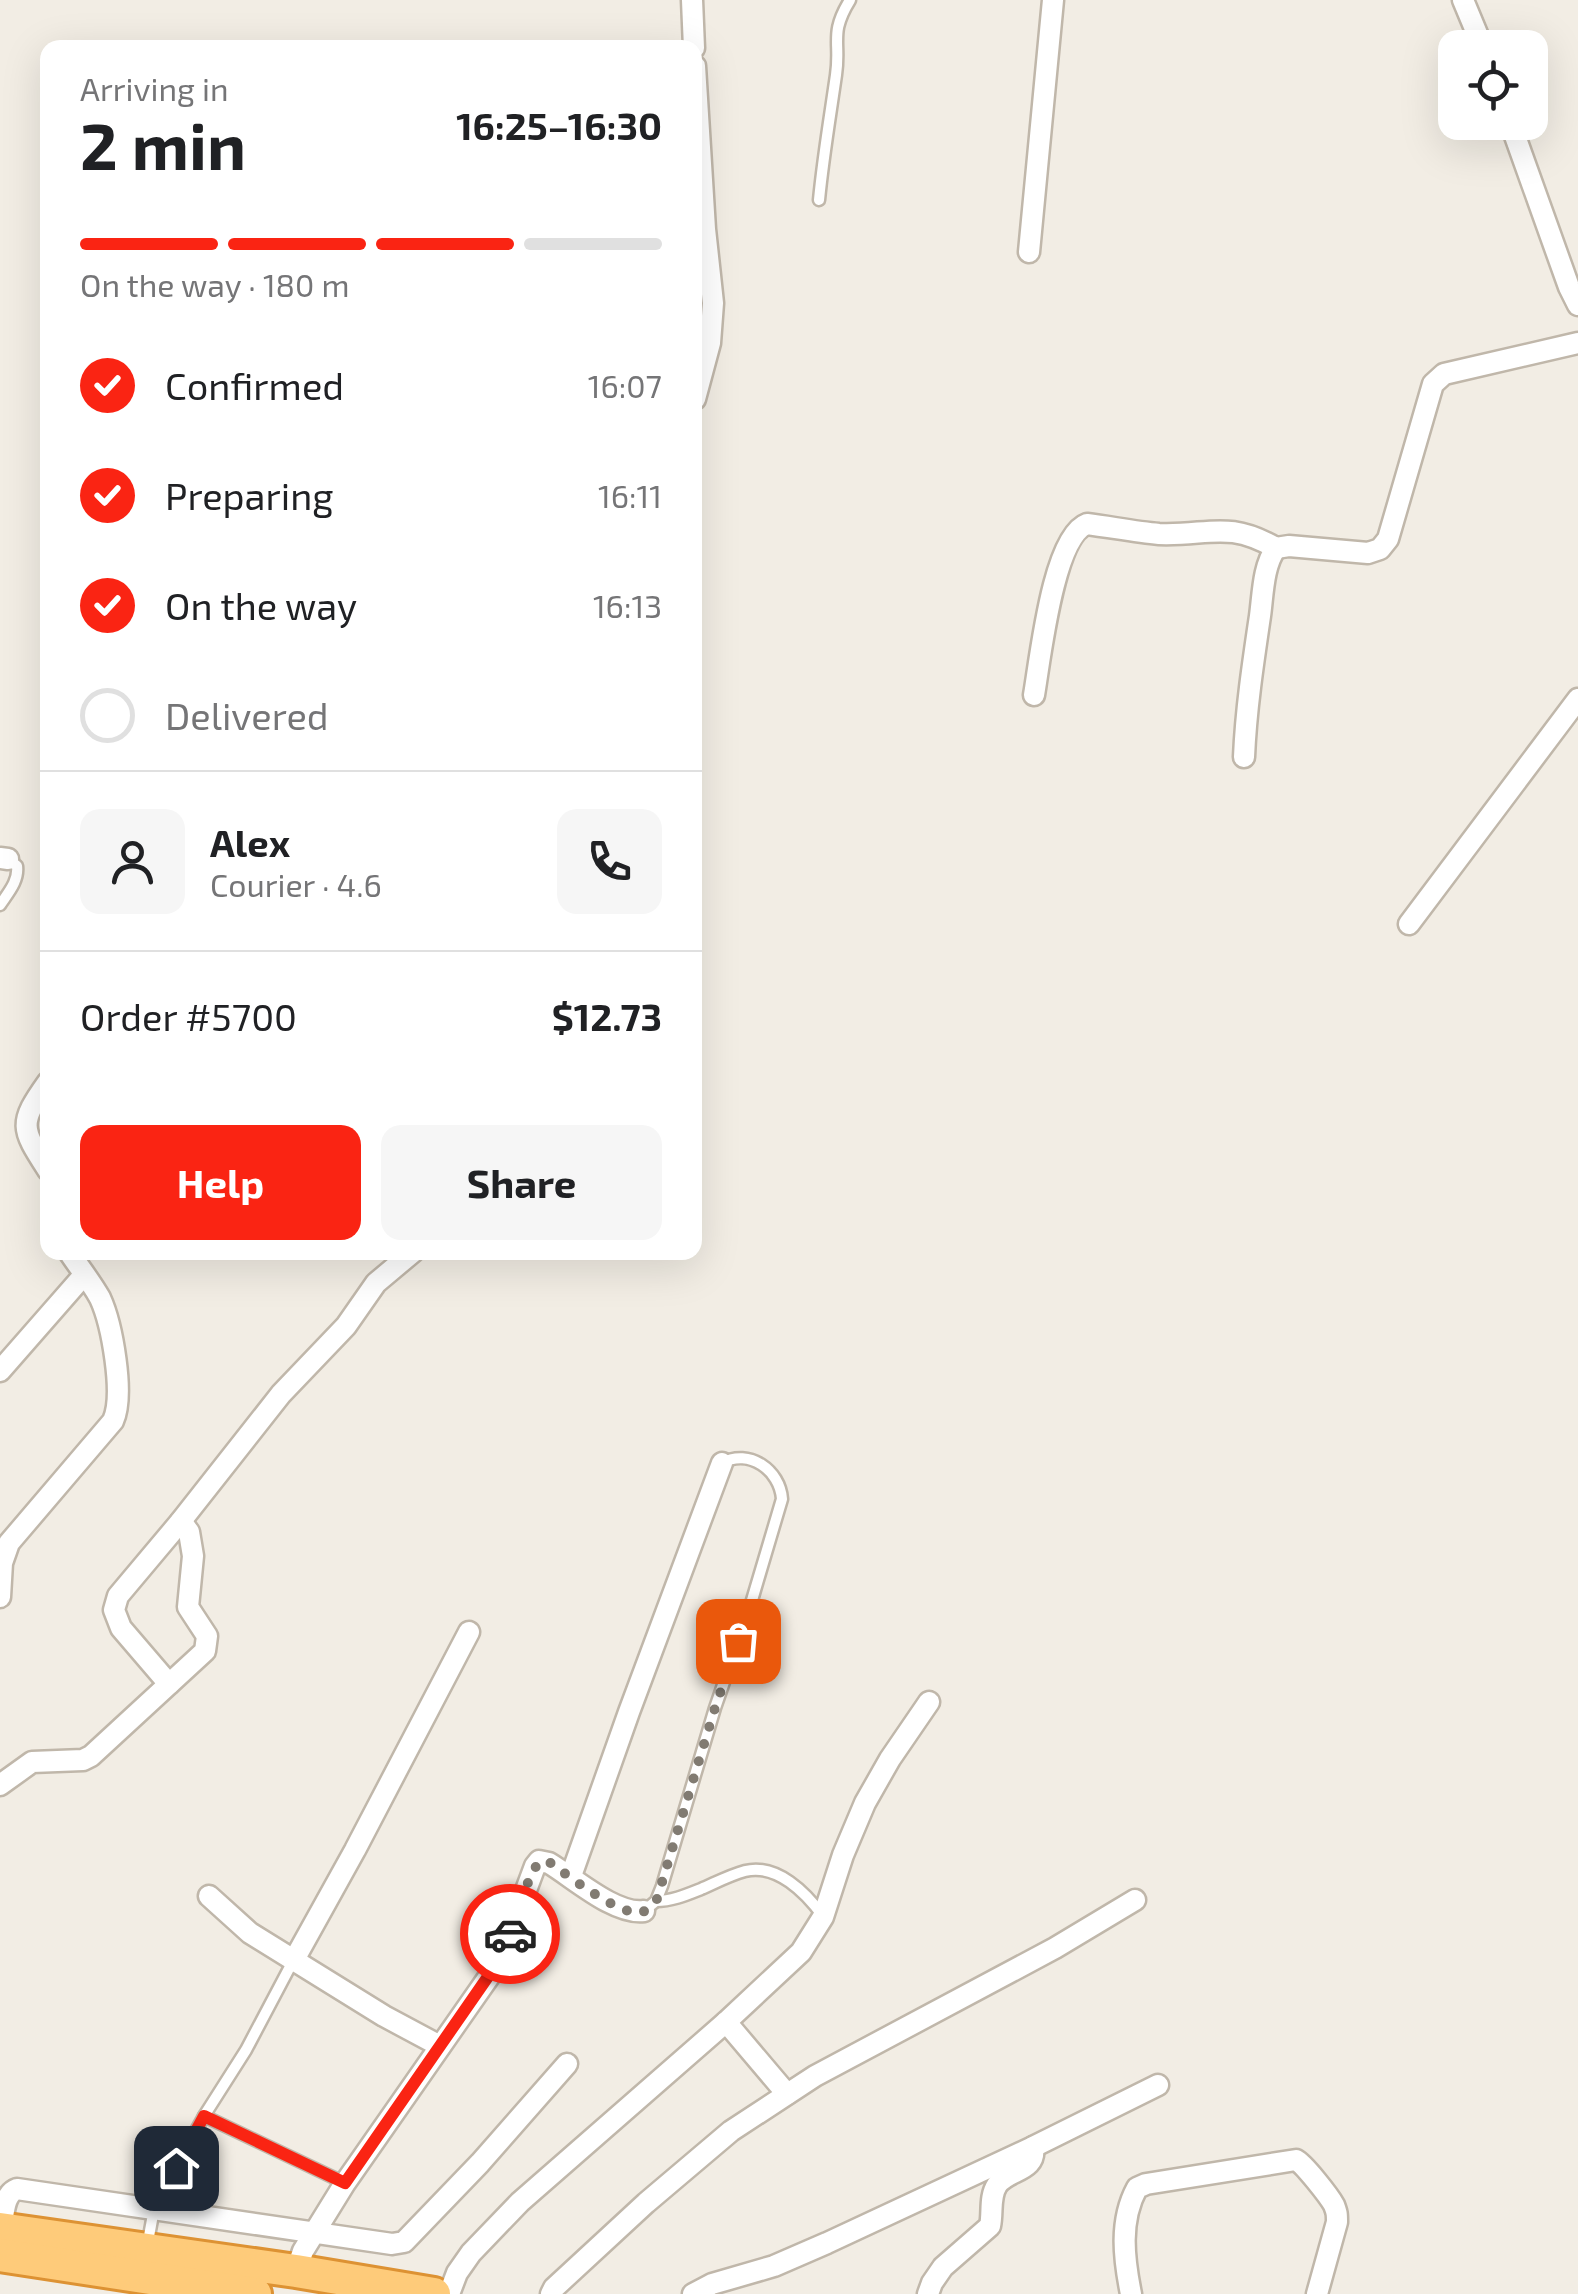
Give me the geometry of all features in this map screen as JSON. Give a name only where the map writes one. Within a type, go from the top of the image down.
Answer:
[{"type":"highway","points":[[1,2229],[434,2294]]},
{"type":"highway","points":[[0,2255],[251,2294]]},
{"type":"street","points":[[692,0],[694,40]]},
{"type":"street","points":[[1029,252],[1053,0]]},
{"type":"street","points":[[1463,0],[1476,30]]},
{"type":"street","points":[[1517,140],[1578,304]]},
{"type":"street","points":[[702,180],[713,304],[710,343],[702,373]]},
{"type":"street","points":[[1034,695],[1057,573],[1078,527],[1087,524],[1160,534],[1218,530],[1258,538],[1276,548],[1368,553],[1380,549],[1388,538],[1433,384],[1444,374],[1578,343]]},
{"type":"street","points":[[1244,757],[1246,712],[1266,574],[1269,557],[1276,548]]},
{"type":"street","points":[[1409,924],[1578,698]]},
{"type":"street","points":[[40,1093],[29,1108],[26,1121],[27,1134],[40,1156]]},
{"type":"street","points":[[0,1597],[2,1563],[9,1543],[116,1414],[118,1381],[100,1298],[74,1260]]},
{"type":"street","points":[[169,1684],[121,1628],[114,1603],[281,1394],[346,1326],[376,1283],[403,1260]]},
{"type":"street","points":[[0,1371],[84,1275]]},
{"type":"street","points":[[571,1876],[722,1463]]},
{"type":"street","points":[[0,1784],[32,1762],[83,1760],[91,1756],[205,1651],[207,1636],[188,1607],[193,1556],[189,1532],[181,1522]]},
{"type":"street","points":[[294,1960],[469,1632]]},
{"type":"street","points":[[448,2294],[470,2253],[520,2202],[801,1952],[823,1917],[865,1803],[929,1702]]},
{"type":"street","points":[[296,2271],[303,2251],[345,2183],[503,1952],[534,1866],[549,1862],[620,1908],[634,1912],[649,1906]]},
{"type":"street","points":[[209,1896],[250,1934],[440,2046]]},
{"type":"street","points":[[551,2294],[584,2259],[731,2131],[867,2047],[1055,1948],[1134,1900]]},
{"type":"street","points":[[726,2022],[787,2094]]},
{"type":"street","points":[[1,2229],[7,2196],[16,2190],[313,2234],[392,2244],[404,2242],[567,2064]]},
{"type":"street","points":[[693,2294],[712,2284],[790,2260],[1158,2086]]},
{"type":"street","points":[[928,2294],[943,2267],[990,2226],[994,2190],[999,2182],[1030,2164],[1033,2147]]},
{"type":"street","points":[[1131,2294],[1124,2228],[1137,2188],[1296,2160],[1306,2166],[1336,2212],[1337,2222],[1317,2294]]},
{"type":"lane","points":[[819,200],[837,70],[836,37],[850,0]]},
{"type":"lane","points":[[0,905],[18,873],[17,866],[4,858]]},
{"type":"lane","points":[[649,1906],[750,1607],[782,1499],[776,1476],[762,1464],[746,1458],[722,1463]]},
{"type":"lane","points":[[649,1906],[747,1870],[762,1870],[782,1877],[808,1896],[823,1917]]},
{"type":"lane","points":[[147,2250],[154,2209],[294,1960]]},
{"type":"lane","points":[[204,2116],[345,2183]]},
{"type":"way so far","points":[[510,1934],[534,1866],[539,1862],[549,1862],[620,1908],[644,1912],[656,1902],[738,1641]]},
{"type":"route","points":[[176,2168],[204,2116],[345,2183],[464,2014],[494,1968],[510,1934]]}]
